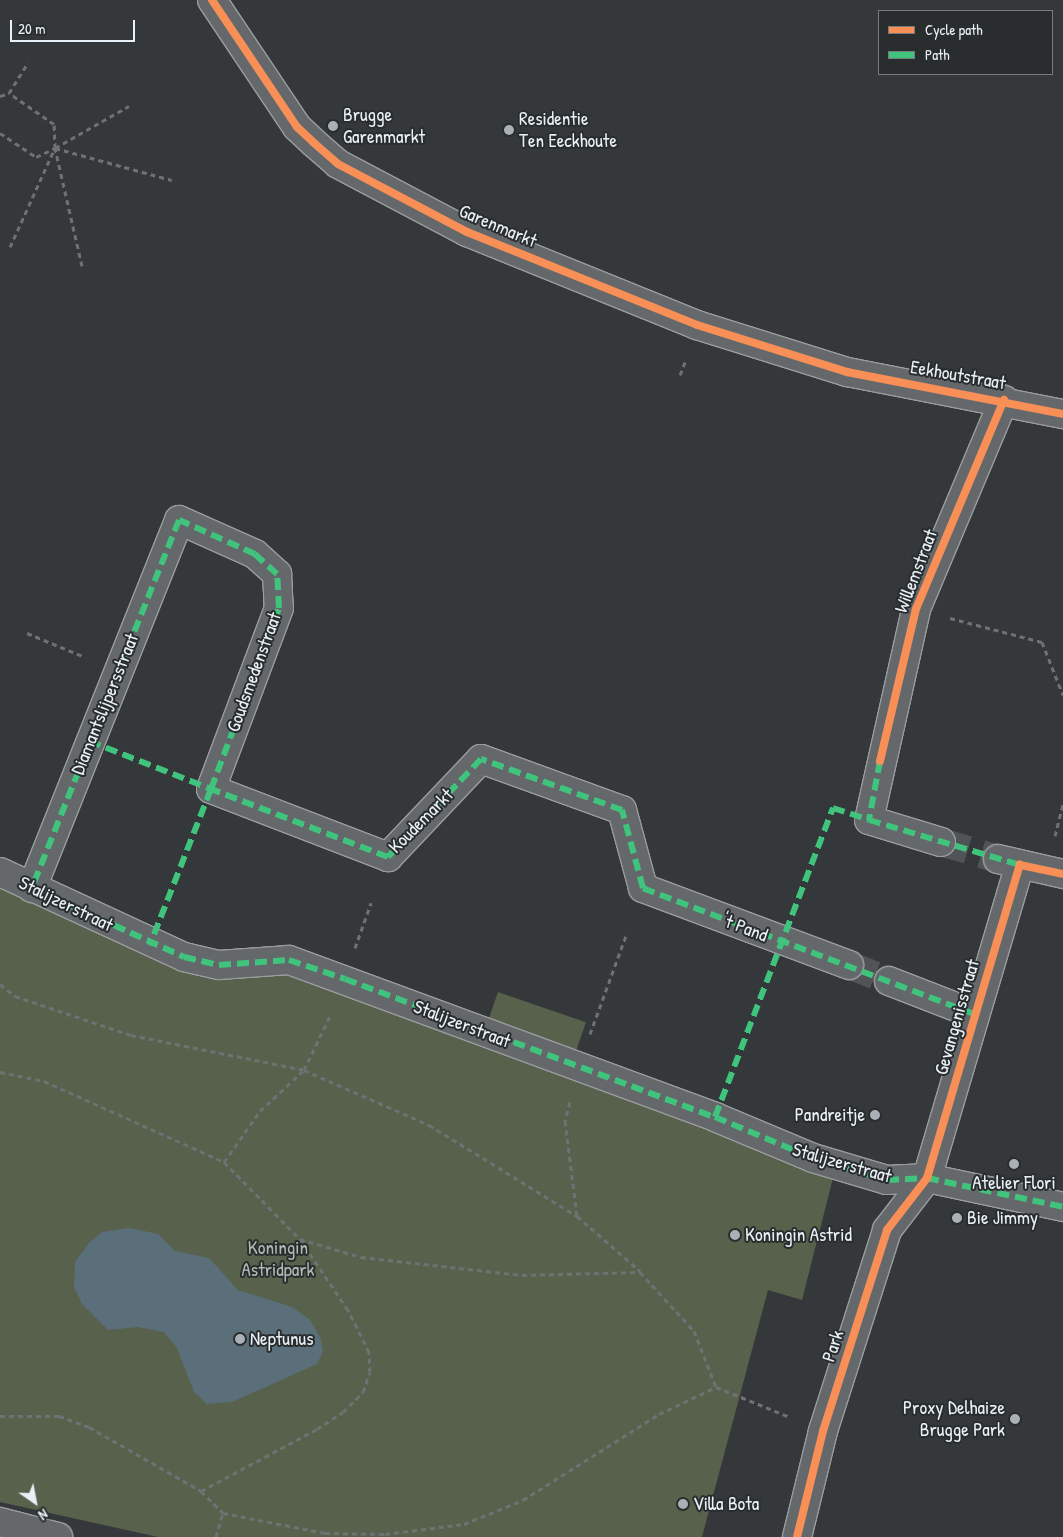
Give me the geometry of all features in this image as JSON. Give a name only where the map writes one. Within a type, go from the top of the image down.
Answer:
[{"type":"street","name":"Garenmarkt","points":[[212,0],[297,127],[338,164],[467,232],[632,300],[847,372]]},
{"type":"street","name":"Eekhoutstraat","points":[[847,372],[1004,400],[1063,414]]},
{"type":"street","name":"Willemstraat","points":[[941,842],[869,820],[880,761],[916,609],[1004,400]]},
{"type":"street","name":"Diamantslijpersstraat","points":[[32,888],[179,520]]},
{"type":"street","name":"Goudsmedenstraat","points":[[179,520],[255,554],[277,574],[279,608],[211,789]]},
{"type":"street","name":"Koudemarkt","points":[[211,789],[388,857],[481,759],[622,810],[643,888]]},
{"type":"street","name":"Gevangenisstraat","points":[[927,1178],[974,1014],[1009,862],[1063,874]]},
{"type":"street","name":"Stalijzerstraat","points":[[0,872],[184,958],[218,965],[290,960],[346,979],[814,1158],[887,1180],[927,1178],[1063,1207]]},
{"type":"street","name":"'t Pand","points":[[643,888],[849,965]]},
{"type":"street","points":[[889,981],[974,1014]]},
{"type":"street","name":"Park","points":[[797,1537],[823,1431],[887,1230],[927,1178]]},
{"type":"street","points":[[4,1528],[58,1537]]},
{"type":"path","points":[[9,94],[28,62]]},
{"type":"path","points":[[0,96],[9,94],[54,124],[55,148],[82,266]]},
{"type":"path","points":[[0,133],[36,157],[129,106]]},
{"type":"path","points":[[55,148],[172,180]]},
{"type":"path","points":[[10,247],[55,148]]},
{"type":"path","points":[[916,609],[1042,642],[1063,695]]},
{"type":"path","points":[[27,633],[118,670]]},
{"type":"path","points":[[224,1162],[260,1111],[304,1070],[346,979],[372,904]]},
{"type":"path","points":[[577,1216],[565,1121],[578,1068],[627,933]]},
{"type":"path","points":[[0,984],[15,996],[131,1035],[304,1070],[429,1125],[577,1216],[640,1272],[694,1331],[716,1387],[823,1431]]},
{"type":"path","points":[[0,1072],[44,1081],[224,1162],[300,1238],[348,1310],[369,1352],[370,1372],[363,1392],[343,1412],[316,1429],[201,1491]]},
{"type":"path","points":[[300,1238],[361,1256],[522,1275],[640,1272]]},
{"type":"path","points":[[0,1416],[59,1416],[90,1427],[201,1491],[223,1513],[326,1532],[385,1534],[464,1524],[523,1500],[660,1414],[716,1387]]},
{"type":"path","points":[[216,1537],[223,1513]]},
{"type":"green space","name":"Koningin Astridpark","points":[[0,879],[127,946],[207,973],[303,971],[834,1174],[802,1300],[768,1290],[702,1537],[158,1537],[0,1502]]},
{"type":"green space","points":[[498,992],[586,1022],[576,1051],[488,1020]]},
{"type":"water","points":[[129,1228],[158,1234],[175,1251],[209,1258],[238,1290],[292,1307],[310,1320],[320,1337],[323,1351],[317,1364],[232,1402],[207,1404],[194,1392],[177,1348],[164,1332],[138,1327],[108,1330],[82,1304],[74,1287],[75,1262],[89,1243],[102,1232]]},
{"type":"tunnel","points":[[941,842],[998,859]]},
{"type":"tunnel","points":[[849,965],[889,981]]},
{"type":"marked path","points":[[974,1014],[643,888],[622,810],[481,759],[388,857],[211,789],[279,608],[277,574],[255,554],[179,520],[32,888],[184,957],[219,965],[289,960],[345,979],[715,1117],[813,1158],[887,1180],[927,1178],[1063,1207]]},
{"type":"marked path","points":[[89,741],[211,789],[150,945]]},
{"type":"marked path","points":[[880,761],[869,820],[1020,865]]},
{"type":"marked path","points":[[715,1117],[833,808],[869,820]]},
{"type":"cycle path","points":[[212,0],[297,127],[314,143],[338,164],[467,232],[697,325],[847,372],[1063,414]]},
{"type":"cycle path","points":[[880,761],[916,609],[1004,400]]},
{"type":"cycle path","points":[[797,1537],[823,1431],[887,1230],[927,1178],[1020,865],[1063,874]]},
{"type":"place","name":"Brugge Garenmarkt","points":[[333,126]]},
{"type":"place","name":"Residentie Ten Eeckhoute","points":[[509,130]]},
{"type":"place","name":"Pandreitje","points":[[875,1115]]},
{"type":"place","name":"Atelier Flori","points":[[1014,1164]]},
{"type":"place","name":"Bie Jimmy","points":[[957,1218]]},
{"type":"place","name":"Koningin Astrid","points":[[735,1235]]},
{"type":"place","name":"Neptunus","points":[[240,1339]]},
{"type":"place","name":"Proxy Delhaize Brugge Park","points":[[1015,1419]]},
{"type":"place","name":"Villa Bota","points":[[683,1504]]}]
